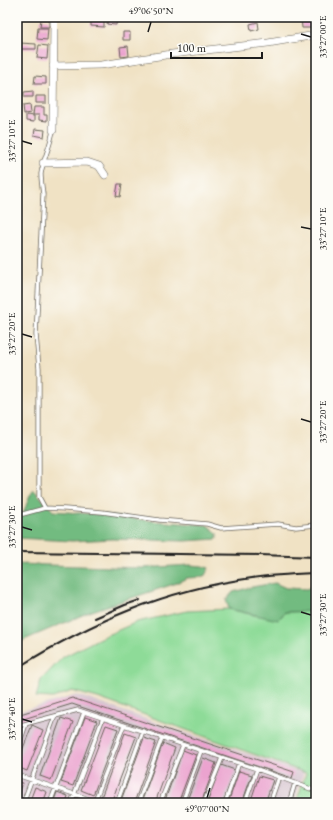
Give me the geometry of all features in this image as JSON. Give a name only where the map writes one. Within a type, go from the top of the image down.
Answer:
[{"type":"street","points":[[53,130],[54,17]]},
{"type":"street","points":[[53,66],[101,65],[172,54],[268,43],[316,35]]},
{"type":"street","points":[[44,163],[87,162],[99,166],[105,175]]},
{"type":"lane","points":[[45,508],[39,497],[39,368],[36,335],[43,194],[41,175],[52,139],[53,130]]},
{"type":"lane","points":[[17,514],[23,514],[45,508],[102,512],[159,520],[207,524],[221,528],[278,524],[296,527],[316,525]]},
{"type":"lane","points":[[17,726],[78,710],[257,769],[316,791]]},
{"type":"lane","points":[[50,803],[84,712]]},
{"type":"lane","points":[[23,803],[55,716]]},
{"type":"lane","points":[[71,803],[103,718]]},
{"type":"lane","points":[[17,751],[26,724]]},
{"type":"lane","points":[[17,775],[95,802],[124,725]]},
{"type":"lane","points":[[117,803],[143,731]]},
{"type":"lane","points":[[138,803],[162,738]]},
{"type":"lane","points":[[160,803],[182,744]]},
{"type":"lane","points":[[182,803],[201,751]]},
{"type":"lane","points":[[204,803],[222,758]]},
{"type":"lane","points":[[225,803],[239,763]]},
{"type":"lane","points":[[245,803],[257,769]]},
{"type":"lane","points":[[270,803],[279,777]]},
{"type":"lane","points":[[289,803],[295,783]]},
{"type":"shaded area","points":[[77,695],[304,773],[294,803],[17,803],[17,712]]},
{"type":"green space","points":[[34,490],[53,511],[207,525],[217,533],[217,539],[185,541],[113,539],[72,541],[17,538],[17,517],[22,517]]},
{"type":"green space","points":[[17,564],[142,568],[190,565],[209,568],[204,577],[187,578],[174,584],[92,611],[17,643]]},
{"type":"green space","points":[[275,583],[286,588],[307,589],[316,583],[316,611],[285,612],[278,620],[229,609],[226,600],[233,592]]},
{"type":"green space","points":[[229,609],[254,615],[282,616],[285,612],[316,611],[316,803],[296,803],[306,773],[98,698],[72,691],[53,698],[36,697],[41,680],[63,657],[100,638],[137,622],[187,611]]},
{"type":"building","points":[[108,17],[117,17],[116,25],[107,24]]},
{"type":"building","points":[[301,17],[310,17],[311,28],[302,28]]},
{"type":"building","points":[[41,19],[49,20],[49,27],[40,27]]},
{"type":"building","points":[[91,19],[104,20],[104,27],[91,26]]},
{"type":"building","points":[[258,22],[259,29],[251,31],[250,24]]},
{"type":"building","points":[[38,28],[48,28],[47,40],[37,39]]},
{"type":"building","points":[[123,32],[130,32],[130,40],[123,40]]},
{"type":"building","points":[[20,43],[36,44],[36,49],[20,49]]},
{"type":"building","points":[[39,45],[48,46],[47,59],[37,58]]},
{"type":"building","points":[[128,46],[129,56],[121,57],[120,47]]},
{"type":"building","points":[[35,76],[46,77],[46,84],[34,84]]},
{"type":"building","points":[[33,91],[33,97],[24,97],[24,92]]},
{"type":"building","points":[[36,96],[46,96],[46,103],[36,103]]},
{"type":"building","points":[[30,105],[31,113],[24,114],[23,106]]},
{"type":"building","points":[[34,107],[44,107],[44,115],[47,115],[47,121],[39,120],[39,115],[33,115]]},
{"type":"building","points":[[26,115],[34,116],[34,122],[26,121]]},
{"type":"building","points":[[35,129],[45,130],[44,137],[34,135]]},
{"type":"building","points":[[118,184],[122,184],[120,197],[116,196]]},
{"type":"building","points":[[72,698],[294,772],[292,778],[72,704],[17,721],[17,715]]},
{"type":"building","points":[[85,717],[97,721],[73,786],[61,782]]},
{"type":"building","points":[[61,718],[73,722],[51,780],[40,776]]},
{"type":"building","points":[[32,725],[43,730],[27,771],[17,767],[17,764]]},
{"type":"building","points":[[106,725],[118,729],[93,795],[81,790]]},
{"type":"building","points":[[125,733],[136,737],[111,803],[99,803]]},
{"type":"building","points":[[144,738],[156,742],[134,803],[120,803]]},
{"type":"building","points":[[163,743],[175,748],[155,803],[141,803]]},
{"type":"building","points":[[183,750],[196,755],[178,803],[164,803]]},
{"type":"building","points":[[203,758],[216,763],[201,803],[186,803]]},
{"type":"building","points":[[221,765],[235,770],[223,803],[207,803]]},
{"type":"building","points":[[239,771],[252,775],[242,803],[228,803]]},
{"type":"building","points":[[259,776],[273,780],[265,803],[250,803]]},
{"type":"building","points":[[17,782],[23,783],[17,799]]},
{"type":"building","points":[[35,787],[47,792],[43,803],[29,803]]},
{"type":"building","points":[[57,792],[68,796],[66,803],[53,803]]},
{"type":"railway","points":[[17,552],[316,557]]},
{"type":"railway","points":[[17,668],[45,651],[101,622],[158,600],[220,583],[268,576],[316,573]]},
{"type":"railway","points":[[95,618],[140,600]]}]
